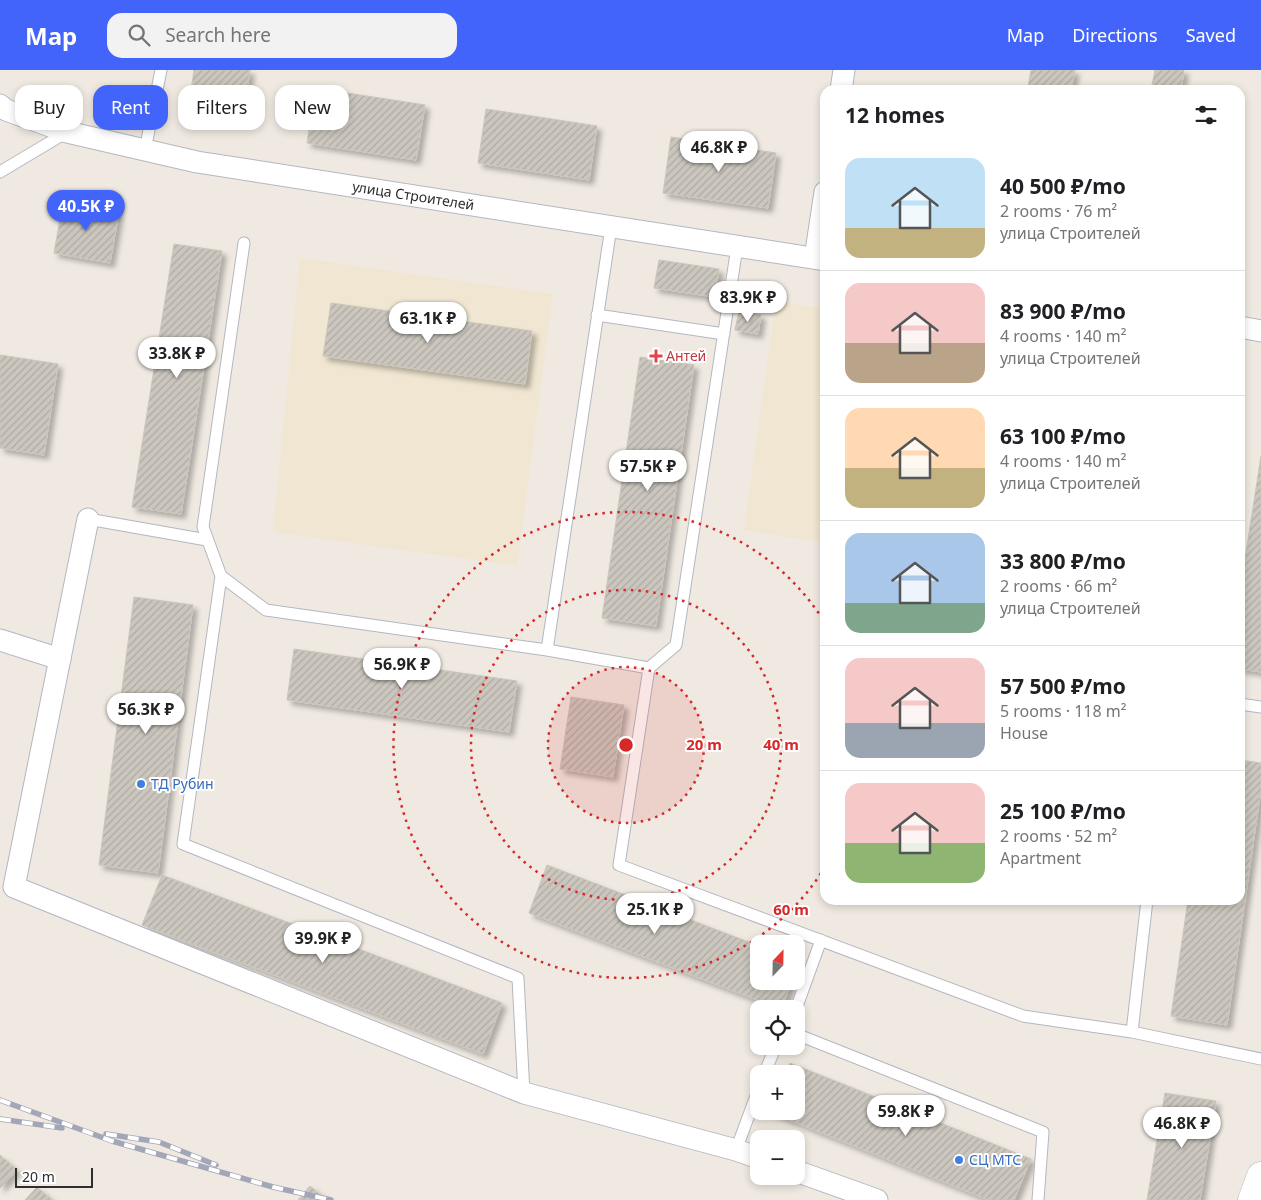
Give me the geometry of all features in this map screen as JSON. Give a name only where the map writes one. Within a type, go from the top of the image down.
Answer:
[{"type":"street","points":[[842,85],[844,70]]},
{"type":"street","name":"улица Строителей","points":[[3,107],[67,132],[197,162],[820,259]]},
{"type":"street","points":[[1245,328],[1261,331]]},
{"type":"street","points":[[88,519],[14,887],[524,1093],[750,1155]]},
{"type":"street","points":[[0,640],[60,659]]},
{"type":"street","points":[[805,1174],[877,1200]]},
{"type":"street","points":[[1252,1200],[1261,1176]]},
{"type":"lane","points":[[145,150],[161,70]]},
{"type":"lane","points":[[0,172],[67,132]]},
{"type":"lane","points":[[546,650],[611,227]]},
{"type":"lane","points":[[244,243],[203,527],[221,576],[183,844],[518,978],[524,1093]]},
{"type":"lane","points":[[737,247],[676,645],[649,668],[620,864],[1022,1016],[1132,1032],[1261,1059]]},
{"type":"lane","points":[[597,315],[724,334]]},
{"type":"lane","points":[[88,519],[208,540]]},
{"type":"lane","points":[[221,576],[266,610],[546,650],[649,668]]},
{"type":"lane","points":[[1245,705],[1261,707]]},
{"type":"lane","points":[[1132,1032],[1146,905]]},
{"type":"lane","points":[[799,1000],[821,940]]},
{"type":"lane","points":[[805,1038],[1043,1132],[1038,1200]]},
{"type":"lane","points":[[736,1150],[750,1112]]},
{"type":"shaded area","points":[[300,258],[553,294],[517,566],[273,532]]},
{"type":"shaded area","points":[[776,301],[820,308],[820,542],[744,530]]},
{"type":"building","points":[[194,70],[250,70],[248,85],[192,85]]},
{"type":"building","points":[[1031,70],[1075,70],[1072,85],[1028,85]]},
{"type":"building","points":[[1155,70],[1184,70],[1182,85],[1152,85]]},
{"type":"building","points":[[349,93],[425,105],[416,160],[307,143],[309,130],[349,130]]},
{"type":"building","points":[[486,109],[597,126],[589,180],[478,163]]},
{"type":"building","points":[[671,137],[776,153],[768,208],[663,193]]},
{"type":"building","points":[[63,202],[119,212],[110,263],[54,253]]},
{"type":"building","points":[[174,244],[222,251],[181,514],[132,507]]},
{"type":"building","points":[[659,260],[719,269],[715,297],[654,288]]},
{"type":"building","points":[[331,303],[532,331],[525,384],[323,356]]},
{"type":"building","points":[[739,311],[761,315],[758,334],[735,330]]},
{"type":"building","points":[[0,355],[58,364],[44,455],[0,448]]},
{"type":"building","points":[[640,357],[694,365],[656,626],[602,618]]},
{"type":"building","points":[[1261,456],[1261,672],[1245,670],[1245,559]]},
{"type":"building","points":[[134,597],[193,605],[158,873],[99,865]]},
{"type":"building","points":[[294,649],[517,681],[509,732],[287,700]]},
{"type":"building","points":[[571,697],[624,705],[613,777],[560,769]]},
{"type":"building","points":[[1245,761],[1261,763],[1261,789],[1245,900]]},
{"type":"building","points":[[547,865],[750,943],[750,990],[788,990],[785,1000],[757,1000],[529,913]]},
{"type":"building","points":[[162,875],[502,1003],[483,1054],[142,925]]},
{"type":"building","points":[[1187,905],[1244,905],[1227,1025],[1171,1016]]},
{"type":"building","points":[[805,1069],[1031,1159],[1014,1200],[989,1200],[790,1120],[805,1120]]},
{"type":"building","points":[[1165,1093],[1216,1101],[1200,1200],[1147,1200]]},
{"type":"building","points":[[0,1155],[17,1170],[0,1188]]},
{"type":"building","points":[[310,1186],[327,1200],[298,1200]]},
{"type":"building","points":[[37,1187],[52,1200],[25,1200]]},
{"type":"railway","points":[[0,1100],[112,1141],[273,1187],[331,1200]]},
{"type":"railway","points":[[0,1119],[62,1128]]},
{"type":"railway","points":[[106,1134],[159,1142],[216,1165]]},
{"type":"place","name":"Антей","points":[[656,356]]},
{"type":"place","name":"ТД Рубин","points":[[141,784]]},
{"type":"place","name":"СЦ МТС","points":[[959,1160]]}]
